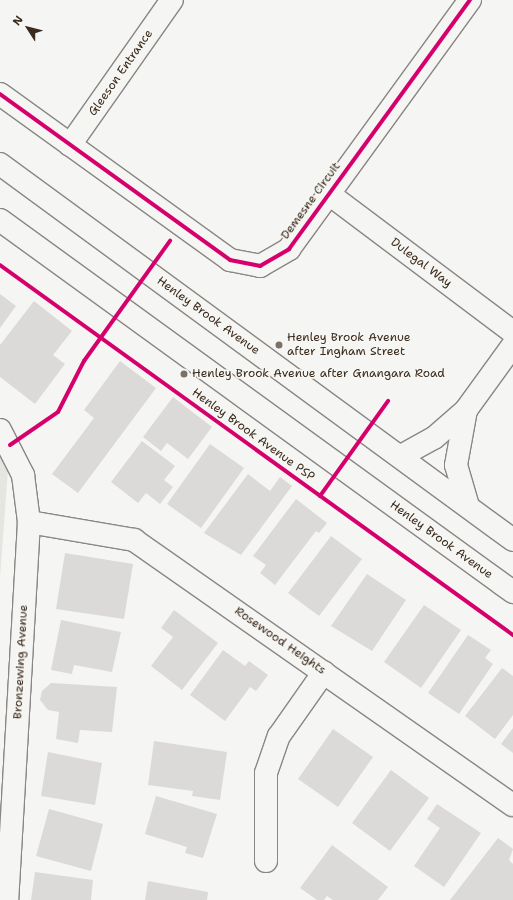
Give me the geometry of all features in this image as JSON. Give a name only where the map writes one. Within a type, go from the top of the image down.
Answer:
[{"type":"street","name":"Gleeson Entrance","points":[[70,145],[172,0]]},
{"type":"street","name":"Demesne Circuit","points":[[0,94],[230,260],[260,266],[289,249],[470,0]]},
{"type":"street","name":"Henley Brook Avenue","points":[[0,164],[401,456],[513,540]]},
{"type":"street","name":"Dulegal Way","points":[[329,194],[513,332]]},
{"type":"street","name":"Henley Brook Avenue","points":[[0,220],[513,592]]},
{"type":"street","points":[[401,456],[434,438],[466,410],[513,345]]},
{"type":"street","points":[[466,410],[456,464],[468,506]]},
{"type":"street","name":"Bronzewing Avenue","points":[[0,430],[24,475],[29,522],[7,900]]},
{"type":"street","name":"Rosewood Heights","points":[[29,522],[134,540],[513,805]]},
{"type":"street","points":[[266,861],[266,774],[279,736],[324,672]]},
{"type":"shaded area","points":[[0,447],[8,469],[0,579]]},
{"type":"building","points":[[0,294],[16,306],[0,328]]},
{"type":"building","points":[[34,301],[72,331],[53,355],[65,364],[35,404],[0,377],[0,345]]},
{"type":"building","points":[[120,361],[156,388],[78,493],[52,474],[94,418],[84,410]]},
{"type":"building","points":[[173,397],[212,427],[188,459],[167,443],[161,451],[143,437]]},
{"type":"building","points":[[142,441],[175,466],[164,480],[173,487],[160,504],[146,493],[138,503],[111,482]]},
{"type":"building","points":[[210,444],[244,468],[201,528],[167,504]]},
{"type":"building","points":[[248,474],[270,491],[280,477],[292,486],[241,555],[204,533]]},
{"type":"building","points":[[296,499],[327,523],[319,533],[316,531],[275,585],[260,573],[266,565],[253,556]]},
{"type":"building","points":[[331,536],[362,559],[319,616],[288,593]]},
{"type":"building","points":[[65,553],[133,564],[124,619],[56,609]]},
{"type":"building","points":[[367,574],[406,600],[372,651],[331,626]]},
{"type":"building","points":[[424,605],[461,630],[421,688],[384,662]]},
{"type":"building","points":[[174,610],[218,643],[182,690],[151,666],[173,637],[161,628]]},
{"type":"building","points":[[61,620],[121,632],[112,672],[74,665],[72,674],[51,670]]},
{"type":"building","points":[[468,635],[491,650],[485,658],[493,664],[459,714],[428,693]]},
{"type":"building","points":[[223,650],[245,666],[249,661],[268,675],[256,691],[250,687],[225,721],[190,695]]},
{"type":"building","points":[[502,668],[513,676],[513,715],[495,739],[465,716]]},
{"type":"building","points":[[51,683],[117,687],[112,732],[80,730],[78,743],[56,739],[59,712],[48,710],[40,700],[42,691]]},
{"type":"building","points":[[513,728],[513,753],[501,744]]},
{"type":"building","points":[[333,729],[373,757],[338,807],[298,779]]},
{"type":"building","points":[[154,741],[227,752],[220,800],[192,796],[193,791],[148,785]]},
{"type":"building","points":[[48,752],[102,763],[95,805],[41,796]]},
{"type":"building","points":[[391,770],[429,798],[390,851],[352,823]]},
{"type":"building","points":[[156,796],[217,814],[203,858],[185,853],[187,847],[145,834]]},
{"type":"building","points":[[437,804],[481,833],[444,887],[414,866],[440,828],[427,819]]},
{"type":"building","points":[[49,809],[103,824],[91,871],[36,856]]},
{"type":"building","points":[[498,838],[513,849],[509,860],[513,864],[513,900],[450,900]]},
{"type":"building","points":[[332,845],[388,887],[378,900],[333,900],[327,896],[324,900],[317,900],[300,888]]},
{"type":"building","points":[[35,872],[93,880],[91,900],[31,900]]},
{"type":"building","points":[[148,881],[208,892],[207,900],[145,900]]},
{"type":"cycle path","points":[[0,94],[230,260],[260,266],[289,249],[470,0]]},
{"type":"cycle path","points":[[10,445],[58,412],[84,361],[170,241]]},
{"type":"cycle path","name":"Henley Brook Avenue PSP","points":[[0,265],[513,635]]},
{"type":"cycle path","points":[[320,496],[388,401]]},
{"type":"place","name":"Henley Brook Avenue after Ingham Street","points":[[279,345]]},
{"type":"place","name":"Henley Brook Avenue after Gnangara Road","points":[[184,374]]}]
